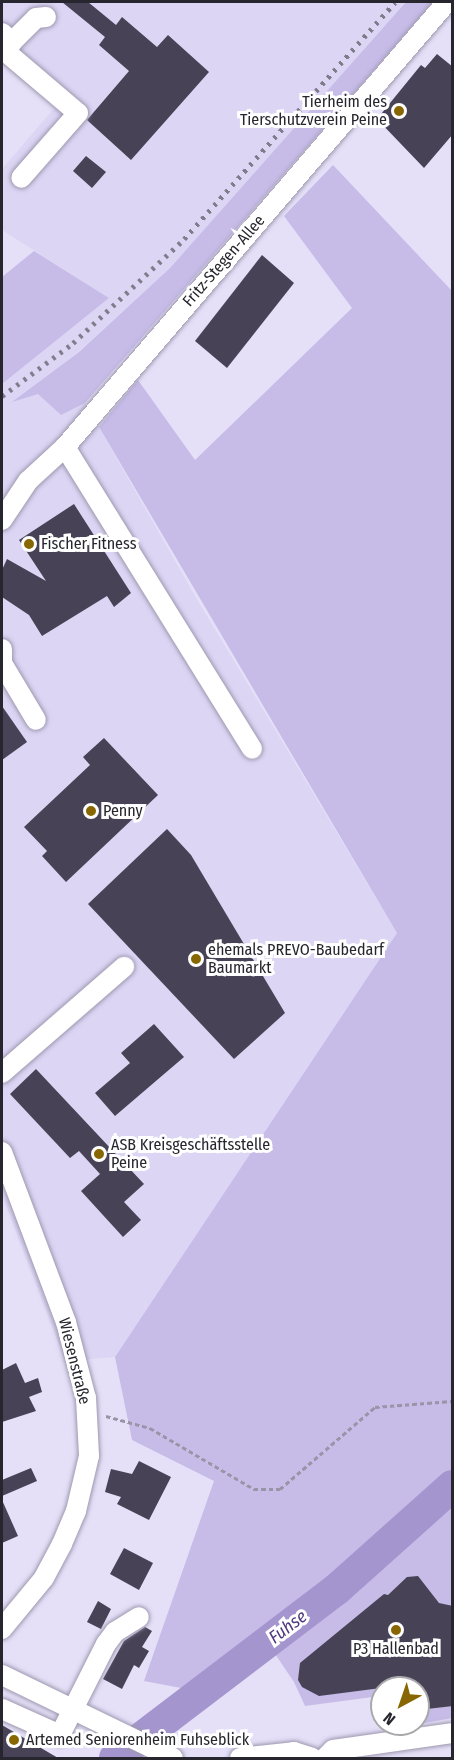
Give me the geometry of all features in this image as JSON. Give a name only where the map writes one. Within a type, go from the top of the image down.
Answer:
[{"type":"street","name":"Fritz-Stegen-Allee","points":[[2,520],[28,481],[65,447],[447,2]]},
{"type":"street","points":[[21,178],[78,114],[6,52],[7,37],[36,18],[46,16]]},
{"type":"street","points":[[65,447],[252,749]]},
{"type":"street","points":[[2,649],[2,663],[36,720]]},
{"type":"street","points":[[2,1073],[124,967]]},
{"type":"street","name":"Wiesenstraße","points":[[2,1152],[66,1322],[87,1410],[89,1456],[76,1511],[44,1578],[2,1629]]},
{"type":"street","points":[[2,1709],[8,1709],[60,1735],[106,1644],[115,1632],[139,1617]]},
{"type":"street","points":[[2,1675],[165,1755]]},
{"type":"street","points":[[325,1758],[333,1750],[453,1733]]},
{"type":"street","points":[[240,1758],[294,1752],[312,1758]]},
{"type":"path","points":[[87,1410],[150,1428],[254,1488],[280,1489],[375,1407],[453,1401]]},
{"type":"shaded area","points":[[2,2],[406,2],[170,268],[77,353],[14,401],[38,393],[61,415],[85,403],[198,601],[397,933],[115,1357],[65,1361],[2,1195],[2,384],[109,298],[2,230],[2,169],[57,105],[2,58]]},
{"type":"shaded area","points":[[406,2],[433,2],[85,403],[61,415],[38,394],[12,402],[79,352],[170,268]]},
{"type":"shaded area","points":[[333,165],[452,291],[452,1718],[430,1722],[430,1676],[370,1676],[370,1697],[305,1706],[294,1682],[271,1648],[213,1694],[144,1681],[214,1481],[132,1440],[115,1357],[397,933],[99,427],[138,380],[195,460],[352,308],[284,216]]},
{"type":"shaded area","points":[[34,251],[109,298],[2,384],[2,277]]},
{"type":"building","points":[[62,2],[88,2],[116,25],[122,17],[157,47],[168,35],[209,72],[131,160],[87,120],[129,71],[99,45],[105,37]]},
{"type":"building","name":"Tierheim des Tierschutzverein Peine","points":[[437,54],[453,67],[453,134],[424,168],[377,119],[421,65],[425,68]]},
{"type":"building","points":[[86,156],[106,172],[92,188],[73,171]]},
{"type":"building","points":[[262,255],[294,283],[227,368],[195,341]]},
{"type":"building","points":[[74,504],[131,593],[114,607],[107,596],[42,636],[29,615],[2,597],[2,570],[7,559],[46,581],[19,540]]},
{"type":"building","points":[[2,706],[27,742],[2,760]]},
{"type":"building","name":"Penny","points":[[104,738],[158,795],[66,882],[42,856],[47,851],[24,827],[90,765],[83,757]]},
{"type":"building","name":"ehemals PREVO-Baubedarf Baumarkt","points":[[167,829],[191,855],[285,1013],[234,1059],[88,904]]},
{"type":"building","points":[[154,1024],[184,1057],[115,1116],[95,1093],[130,1063],[121,1053]]},
{"type":"building","name":"ASB Kreisgeschäftsstelle Peine","points":[[36,1069],[144,1184],[124,1202],[141,1220],[123,1237],[81,1191],[100,1174],[79,1151],[70,1158],[10,1094]]},
{"type":"building","points":[[16,1363],[25,1383],[38,1378],[42,1392],[29,1397],[36,1411],[2,1422],[2,1370]]},
{"type":"building","points":[[139,1461],[171,1477],[149,1520],[117,1504],[121,1497],[105,1492],[111,1469],[132,1474]]},
{"type":"building","points":[[31,1468],[37,1481],[2,1496],[2,1480]]},
{"type":"building","points":[[2,1500],[18,1536],[2,1543]]},
{"type":"building","points":[[124,1548],[153,1563],[139,1590],[110,1574]]},
{"type":"building","name":"P3 Hallenbad","points":[[418,1576],[439,1603],[453,1606],[453,1706],[430,1709],[430,1676],[370,1676],[370,1689],[319,1696],[302,1687],[298,1680],[300,1663],[384,1594],[388,1595],[407,1577]]},
{"type":"building","points":[[98,1601],[111,1609],[101,1629],[87,1622]]},
{"type":"building","points":[[145,1627],[152,1631],[142,1647],[149,1651],[139,1668],[134,1665],[122,1689],[103,1679],[124,1641]]},
{"type":"building","name":"Artemed Seniorenheim Fuhseblick","points":[[2,1725],[58,1758],[2,1758]]},
{"type":"waterway","name":"Fuhse","points":[[115,1758],[337,1589],[452,1486]]},
{"type":"railway","points":[[2,396],[73,343],[184,239],[395,2]]},
{"type":"place","name":"Tierheim des Tierschutzverein Peine","points":[[399,111]]},
{"type":"place","name":"Fischer Fitness","points":[[29,544]]},
{"type":"place","name":"Penny","points":[[91,811]]},
{"type":"place","name":"ehemals PREVO-Baubedarf Baumarkt","points":[[196,959]]},
{"type":"place","name":"ASB Kreisgeschäftsstelle Peine","points":[[99,1154]]},
{"type":"place","name":"P3 Hallenbad","points":[[396,1630]]},
{"type":"place","name":"Artemed Seniorenheim Fuhseblick","points":[[14,1740]]}]
